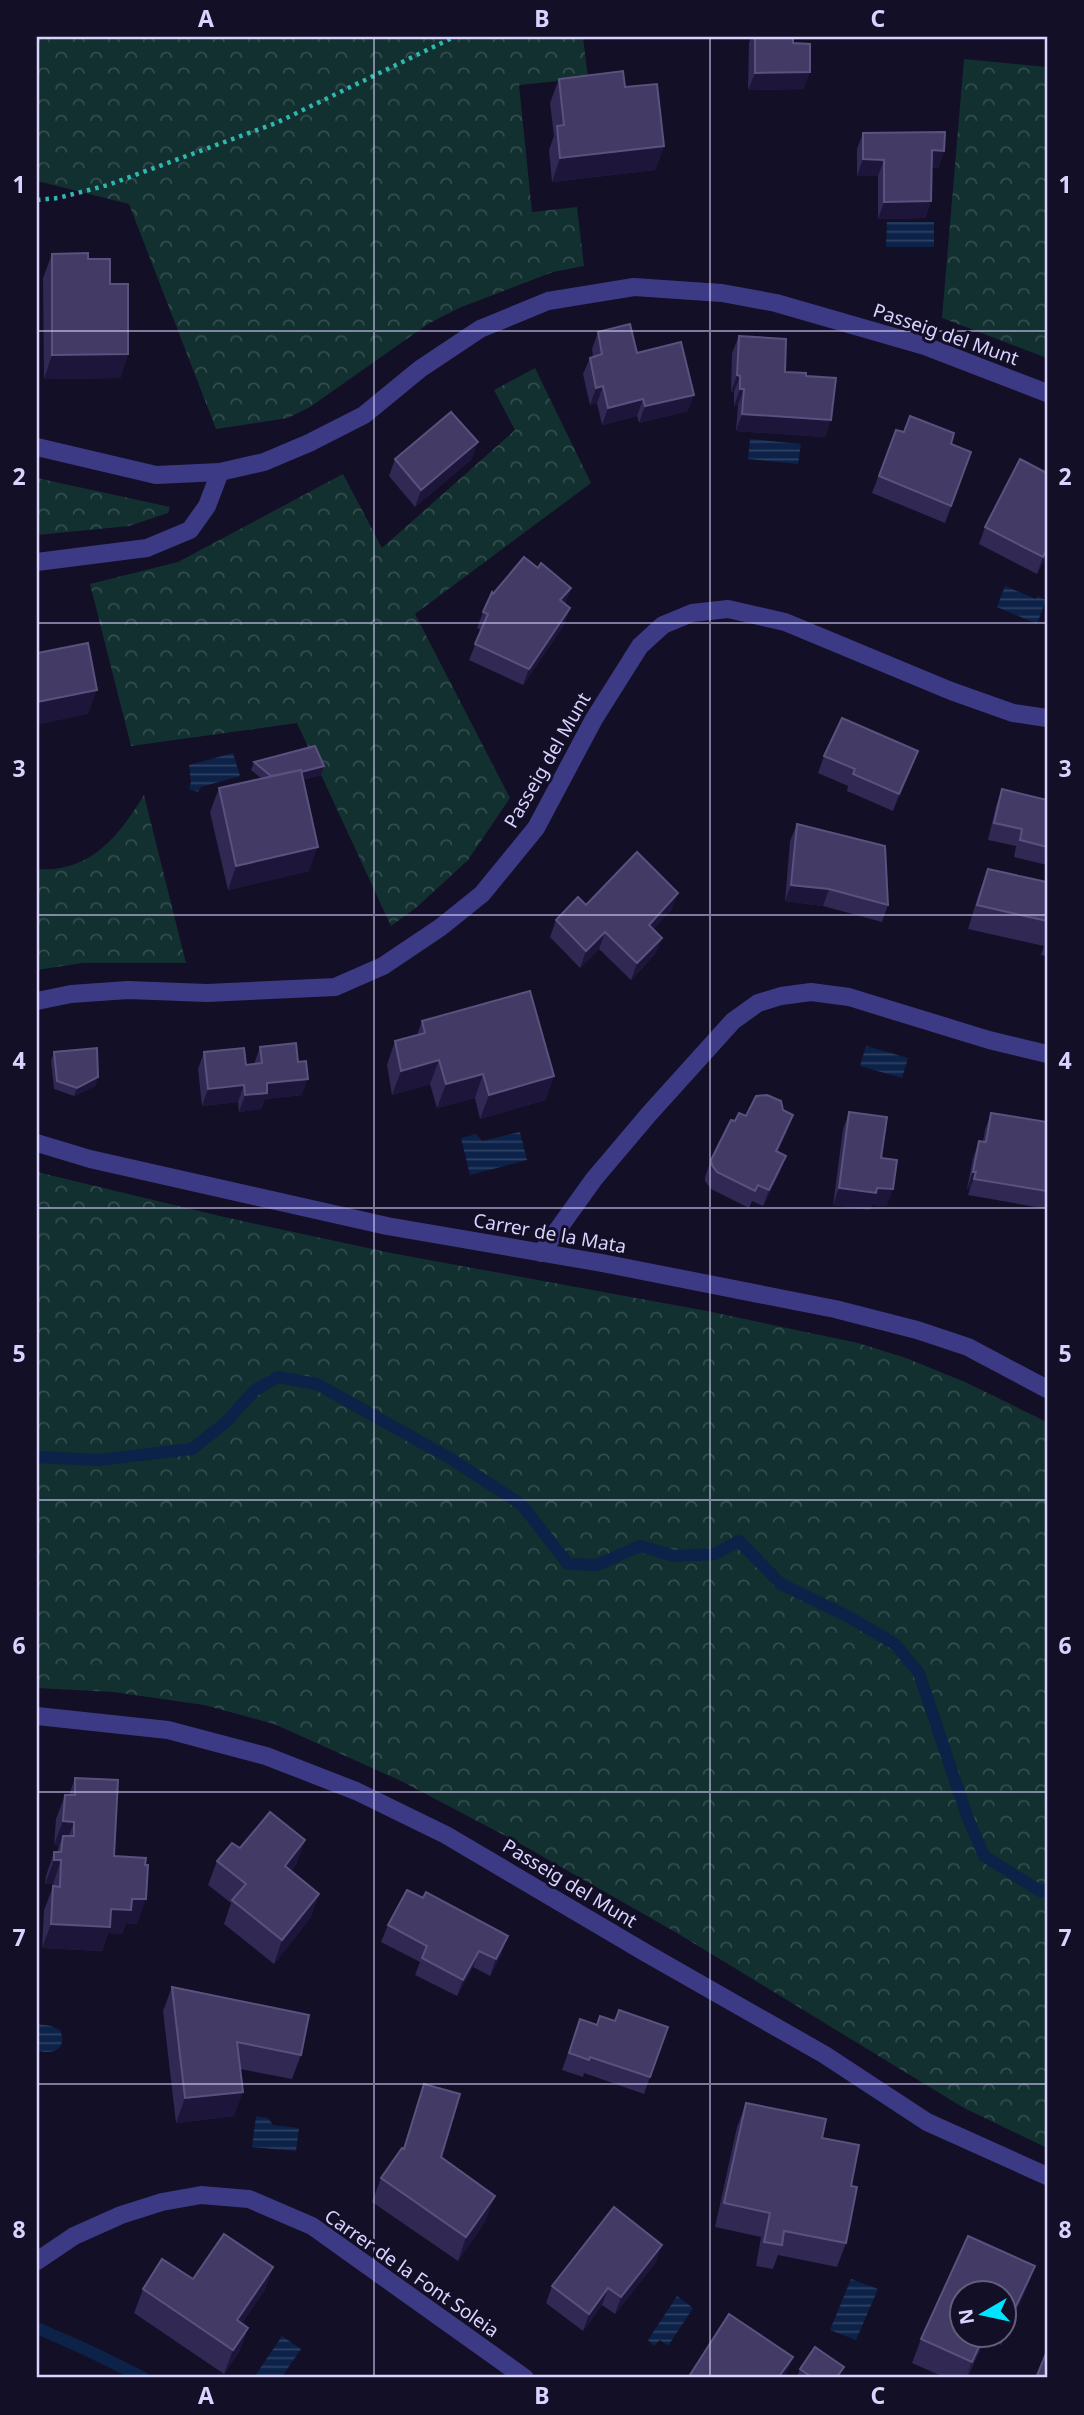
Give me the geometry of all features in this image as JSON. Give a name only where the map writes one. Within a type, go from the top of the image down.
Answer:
[{"type":"street","name":"Passeig del Munt","points":[[37,447],[156,475],[220,472],[264,462],[364,415],[421,369],[480,329],[548,301],[634,287],[722,293],[776,303],[925,346],[1047,393]]},
{"type":"street","points":[[37,562],[147,548],[190,530],[206,506],[220,472]]},
{"type":"street","name":"Passeig del Munt","points":[[37,1000],[71,994],[128,990],[207,993],[335,987],[383,966],[441,927],[482,894],[536,828],[594,719],[640,646],[663,625],[692,613],[727,609],[785,622],[963,695],[1013,713],[1047,718]]},
{"type":"street","points":[[541,1253],[594,1179],[665,1096],[733,1021],[758,1003],[781,996],[811,992],[849,997],[989,1040],[1047,1054]]},
{"type":"street","name":"Carrer de la Mata","points":[[37,1143],[90,1159],[387,1226],[835,1309],[968,1347],[1047,1389]]},
{"type":"street","name":"Passeig del Munt","points":[[37,1716],[168,1730],[266,1756],[356,1791],[446,1835],[825,2055],[927,2122],[1047,2176]]},
{"type":"street","name":"Carrer de la Font Soleia","points":[[37,2261],[74,2236],[162,2202],[201,2194],[248,2199],[313,2226],[525,2378]]},
{"type":"path","points":[[37,200],[58,198],[108,185],[276,123],[453,37]]},
{"type":"green space","points":[[37,37],[583,37],[588,78],[519,85],[532,212],[577,207],[584,266],[553,272],[459,308],[428,324],[310,407],[288,418],[216,429],[129,204],[37,181]]},
{"type":"green space","points":[[964,59],[1047,67],[1047,358],[942,318]]},
{"type":"green space","points":[[535,368],[591,483],[415,614],[510,798],[468,860],[417,907],[391,926],[297,723],[131,746],[90,584],[178,562],[343,474],[382,548],[515,430],[494,390]]},
{"type":"green space","points":[[37,478],[170,507],[168,513],[129,526],[37,535]]},
{"type":"green space","points":[[144,795],[186,963],[82,963],[37,970],[37,869],[56,869],[72,865],[101,849],[124,825]]},
{"type":"green space","points":[[37,1172],[224,1217],[391,1253],[707,1311],[858,1343],[906,1358],[965,1382],[1047,1422],[1047,2148],[964,2108],[677,1933],[517,1842],[399,1780],[274,1724],[204,1705],[113,1692],[37,1688]]},
{"type":"water","points":[[887,222],[934,222],[934,247],[886,247]]},
{"type":"water","points":[[750,439],[801,444],[798,464],[748,459]]},
{"type":"water","points":[[1005,586],[1036,599],[1037,596],[1046,600],[1037,624],[997,607]]},
{"type":"water","points":[[233,753],[240,776],[201,787],[198,792],[189,789],[189,765]]},
{"type":"water","points":[[866,1046],[908,1058],[902,1078],[860,1066]]},
{"type":"water","points":[[520,1132],[527,1160],[470,1175],[461,1138],[476,1134],[482,1141]]},
{"type":"water","points":[[37,2024],[60,2030],[62,2042],[57,2049],[48,2052],[37,2050]]},
{"type":"water","points":[[256,2116],[268,2118],[273,2125],[299,2128],[296,2151],[252,2147]]},
{"type":"water","points":[[851,2279],[878,2289],[856,2340],[830,2330]]},
{"type":"water","points":[[677,2296],[693,2308],[668,2346],[660,2340],[654,2346],[648,2340]]},
{"type":"water","points":[[282,2336],[301,2349],[281,2378],[258,2378],[255,2376]]},
{"type":"building","points":[[755,37],[793,37],[793,43],[810,44],[810,72],[755,73]]},
{"type":"building","points":[[623,71],[625,87],[657,84],[664,146],[560,158],[557,126],[564,125],[559,79]]},
{"type":"building","points":[[945,132],[944,151],[932,150],[931,201],[884,202],[884,160],[863,159],[863,133]]},
{"type":"building","points":[[88,253],[88,259],[110,259],[110,284],[128,284],[128,354],[52,355],[52,254]]},
{"type":"building","points":[[630,324],[637,353],[681,342],[694,395],[645,406],[643,399],[608,408],[603,386],[596,388],[590,358],[602,354],[598,332]]},
{"type":"building","points":[[739,336],[786,339],[785,372],[836,378],[831,420],[742,414],[744,389],[740,389],[740,376],[737,375]]},
{"type":"building","points":[[451,412],[478,442],[421,490],[395,459]]},
{"type":"building","points":[[910,416],[954,433],[951,444],[971,452],[951,506],[879,476],[896,430],[904,432]]},
{"type":"building","points":[[1020,459],[1047,473],[1047,549],[1043,557],[985,527]]},
{"type":"building","points":[[524,557],[538,568],[541,563],[571,588],[560,600],[570,608],[529,669],[475,644],[488,614],[483,612],[492,592],[493,594]]},
{"type":"building","points":[[88,643],[97,690],[37,702],[37,653]]},
{"type":"building","points":[[842,718],[918,751],[899,794],[853,774],[855,769],[824,756]]},
{"type":"building","points":[[315,746],[324,766],[271,776],[254,762]]},
{"type":"building","points":[[301,770],[318,847],[236,866],[219,788]]},
{"type":"building","points":[[1002,789],[1047,800],[1047,847],[1020,840],[1022,829],[994,823]]},
{"type":"building","points":[[797,824],[885,846],[888,905],[829,889],[791,885]]},
{"type":"building","points":[[637,852],[678,893],[649,925],[662,938],[637,963],[605,932],[586,951],[556,920],[578,897],[586,905]]},
{"type":"building","points":[[988,869],[1047,882],[1047,921],[977,905]]},
{"type":"building","points":[[530,991],[554,1076],[489,1095],[483,1074],[446,1084],[439,1060],[401,1071],[395,1041],[425,1033],[422,1021]]},
{"type":"building","points":[[296,1043],[298,1062],[306,1061],[308,1079],[267,1083],[267,1093],[245,1095],[244,1085],[208,1089],[204,1052],[244,1048],[246,1065],[262,1063],[260,1047]]},
{"type":"building","points":[[97,1048],[98,1077],[77,1088],[57,1081],[54,1052]]},
{"type":"building","points":[[767,1095],[781,1101],[783,1110],[793,1115],[776,1151],[786,1156],[769,1190],[758,1185],[755,1191],[717,1172],[711,1160],[731,1120],[735,1121],[739,1113],[746,1116],[756,1096]]},
{"type":"building","points":[[849,1112],[887,1117],[881,1158],[897,1160],[893,1189],[877,1188],[876,1193],[839,1188]]},
{"type":"building","points":[[991,1113],[1047,1122],[1047,1191],[974,1179],[979,1141],[986,1142]]},
{"type":"building","points":[[75,1778],[118,1780],[114,1856],[146,1858],[145,1865],[148,1865],[146,1899],[132,1899],[131,1910],[111,1909],[110,1927],[51,1924],[53,1886],[60,1887],[61,1860],[54,1860],[54,1852],[61,1852],[63,1836],[74,1836],[74,1822],[63,1821],[65,1795],[75,1795]]},
{"type":"building","points":[[270,1812],[305,1840],[285,1866],[319,1894],[282,1940],[232,1900],[246,1884],[217,1861],[232,1843],[240,1848]]},
{"type":"building","points":[[407,1890],[423,1898],[426,1892],[508,1936],[496,1959],[479,1951],[463,1980],[422,1958],[427,1946],[388,1925]]},
{"type":"building","points":[[172,1987],[309,2015],[301,2055],[237,2042],[243,2092],[185,2098]]},
{"type":"building","points":[[619,2010],[668,2027],[650,2077],[590,2057],[589,2060],[569,2053],[580,2019],[597,2025],[600,2016],[615,2021]]},
{"type":"building","points":[[424,2084],[460,2094],[441,2157],[495,2196],[466,2237],[381,2178],[402,2148],[404,2149]]},
{"type":"building","points":[[746,2103],[826,2119],[822,2138],[859,2145],[851,2186],[857,2187],[846,2243],[784,2231],[782,2245],[764,2242],[770,2213],[724,2203]]},
{"type":"building","points":[[614,2207],[662,2245],[621,2297],[608,2288],[589,2314],[552,2286]]},
{"type":"building","points":[[224,2234],[273,2267],[237,2320],[248,2328],[233,2350],[143,2289],[162,2259],[193,2279]]},
{"type":"building","points":[[968,2236],[1035,2266],[1018,2302],[1018,2278],[949,2278]]},
{"type":"building","points":[[948,2280],[948,2348],[978,2348],[972,2362],[921,2339]]},
{"type":"building","points":[[729,2314],[793,2357],[778,2378],[688,2378]]},
{"type":"building","points":[[815,2347],[844,2367],[836,2378],[813,2378],[800,2369]]},
{"type":"building","points":[[1047,2351],[1047,2378],[1036,2378]]},
{"type":"waterway","points":[[37,1457],[98,1460],[192,1449],[227,1421],[255,1390],[278,1377],[317,1384],[453,1460],[522,1505],[568,1564],[597,1565],[640,1546],[674,1556],[715,1554],[739,1541],[781,1584],[849,1617],[895,1644],[919,1673],[967,1816],[984,1856],[1040,1891],[1047,1890]]},
{"type":"waterway","points":[[37,2328],[144,2378]]}]
